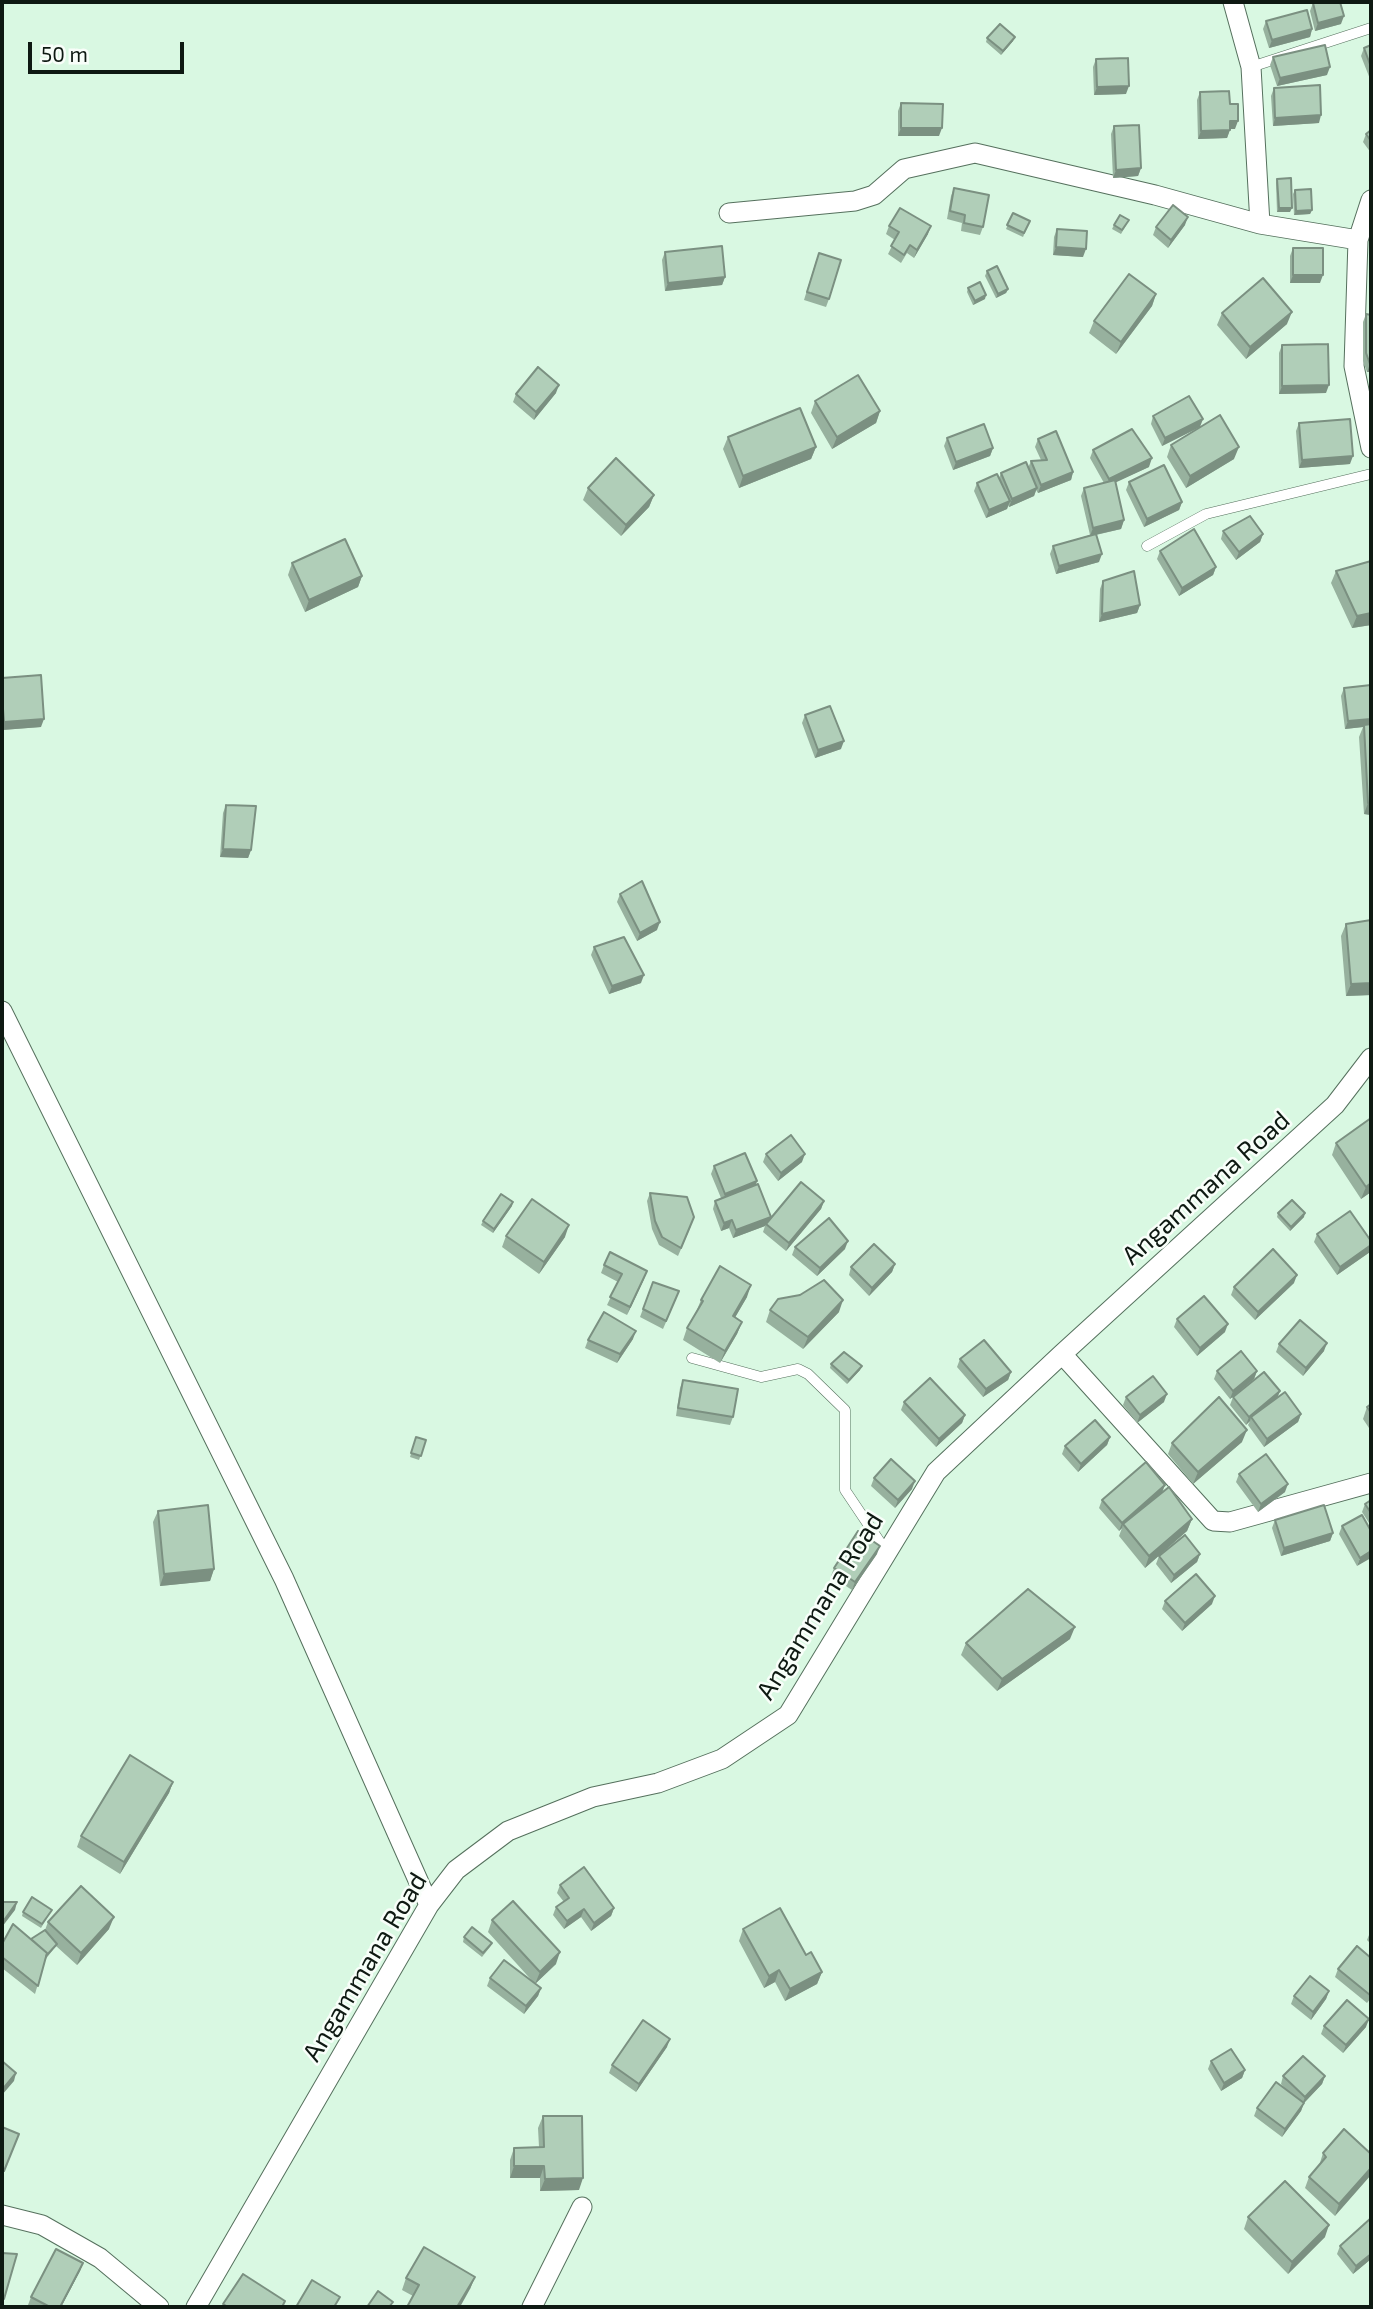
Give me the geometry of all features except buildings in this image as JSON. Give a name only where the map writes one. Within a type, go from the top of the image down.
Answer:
[{"type":"street","points":[[1233,2],[1251,67],[1260,224]]},
{"type":"street","points":[[729,213],[855,201],[874,195],[904,169],[975,153],[1155,195],[1260,224],[1358,240]]},
{"type":"street","points":[[1371,200],[1358,240],[1354,366],[1371,448]]},
{"type":"street","points":[[2,1012],[284,1578],[429,1905]]},
{"type":"street","name":"Angammana Road","points":[[196,2307],[429,1905],[456,1870],[508,1831],[593,1797],[658,1783],[722,1759],[788,1715],[936,1472],[1335,1105],[1371,1058]]},
{"type":"street","points":[[1062,1354],[1213,1521],[1230,1522],[1371,1483]]},
{"type":"street","points":[[532,2307],[582,2207]]},
{"type":"street","points":[[2,2215],[42,2225],[100,2258],[159,2307]]},
{"type":"lane","points":[[1251,67],[1371,28]]},
{"type":"lane","points":[[1147,547],[1206,514],[1371,474]]},
{"type":"lane","points":[[692,1358],[761,1377],[798,1368],[827,1392],[845,1410],[845,1490],[886,1551]]}]
